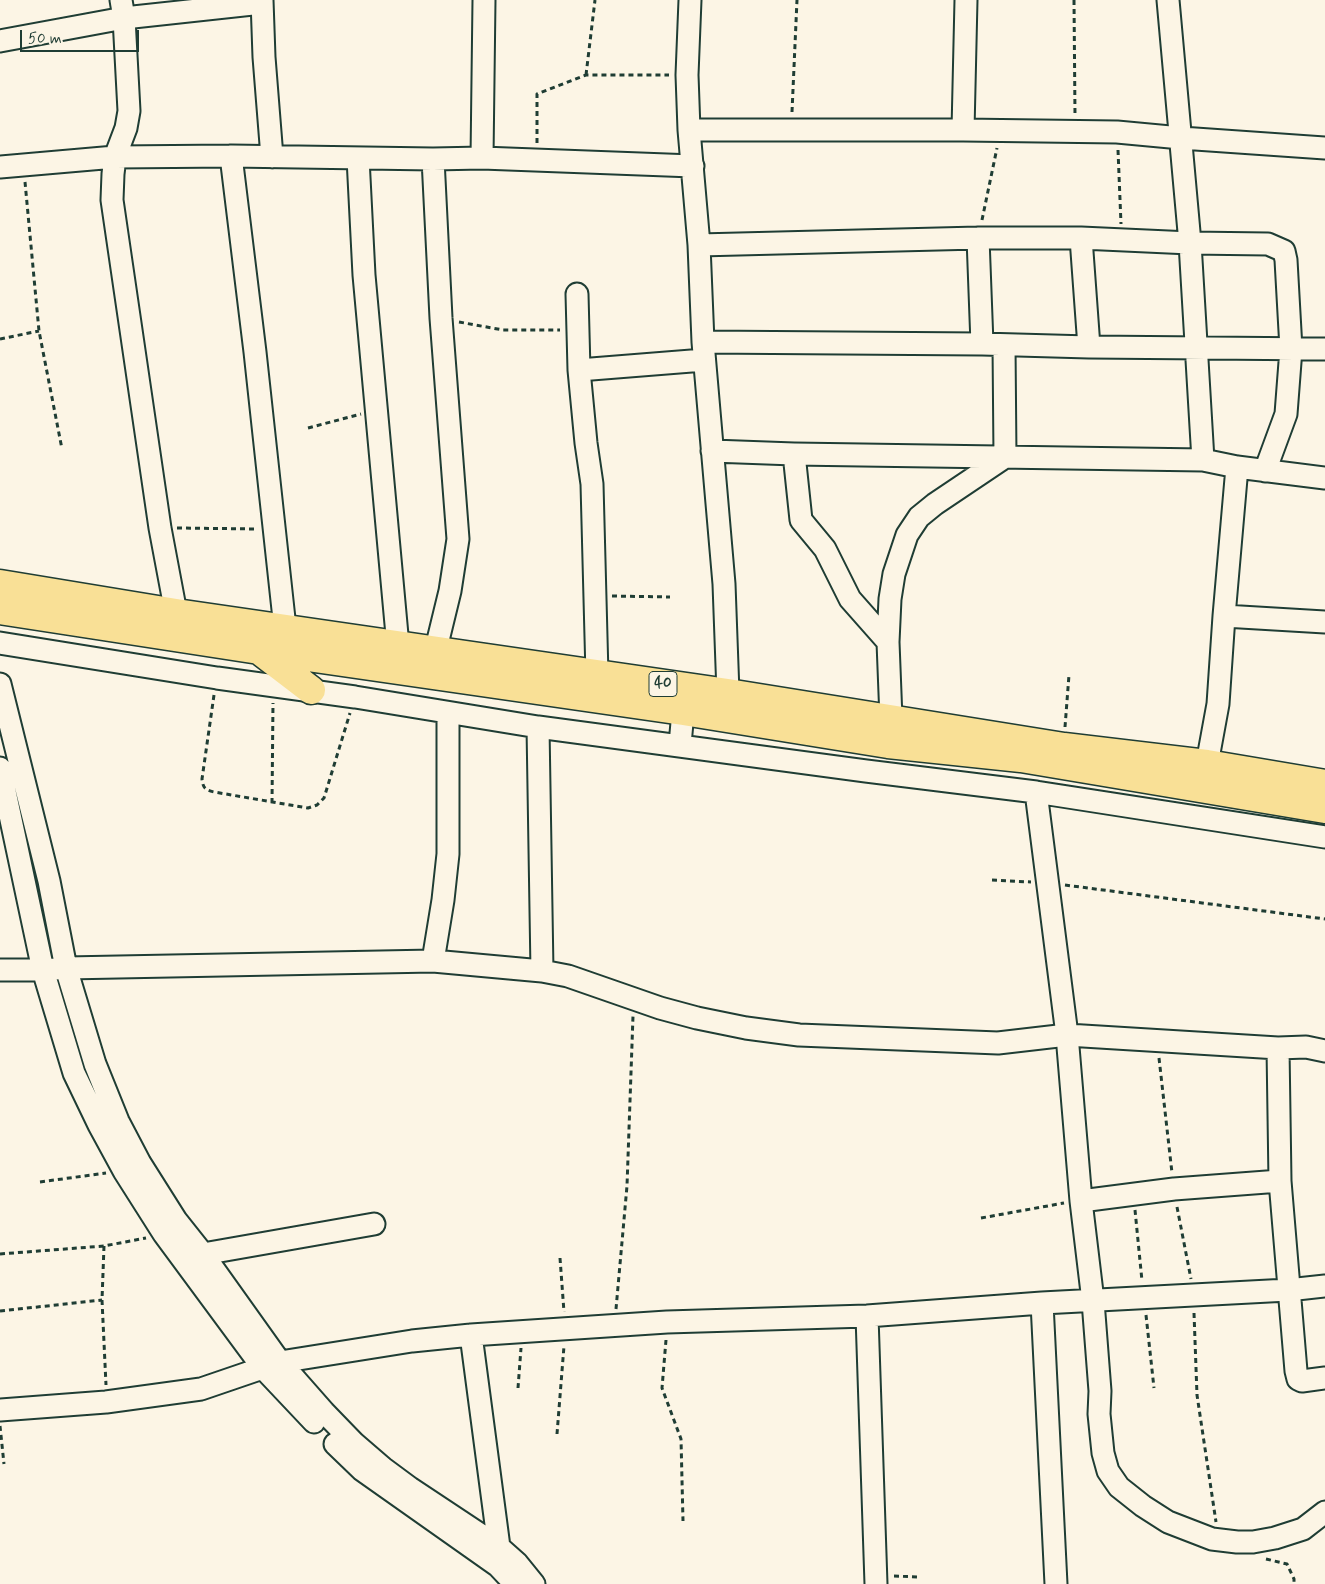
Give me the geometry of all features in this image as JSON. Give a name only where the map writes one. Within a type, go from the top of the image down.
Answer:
[{"type":"highway","name":"40","points":[[0,584],[176,613],[398,646],[433,663],[683,711],[1064,747],[1207,764],[1325,784]]},
{"type":"highway","name":"40","points":[[0,610],[259,650],[597,675],[728,693],[890,731],[1021,758],[1325,809]]},
{"type":"highway","points":[[259,650],[311,690]]},
{"type":"street","points":[[482,158],[484,0]]},
{"type":"street","points":[[690,0],[687,75],[689,130],[699,245],[704,351],[724,584],[728,693]]},
{"type":"street","points":[[963,130],[966,0]]},
{"type":"street","points":[[1168,0],[1190,243],[1203,460]]},
{"type":"street","points":[[0,41],[123,9],[262,1],[264,57],[272,157]]},
{"type":"street","points":[[123,9],[129,111],[126,128],[115,157],[112,200],[160,528],[176,613]]},
{"type":"street","points":[[689,130],[1117,132],[1325,148]]},
{"type":"street","points":[[231,156],[255,352],[285,628]]},
{"type":"street","points":[[0,167],[115,157],[231,156],[482,158],[693,166]]},
{"type":"street","points":[[358,158],[364,275],[398,646]]},
{"type":"street","points":[[433,159],[441,318],[458,539],[450,591],[433,663]]},
{"type":"street","points":[[699,245],[978,238],[1081,238],[1190,243],[1268,244],[1284,251],[1286,260],[1291,349],[1286,414],[1265,471]]},
{"type":"street","points":[[978,238],[982,344]]},
{"type":"street","points":[[1081,238],[1089,347]]},
{"type":"street","points":[[577,294],[579,370],[592,484],[597,675]]},
{"type":"street","points":[[579,370],[704,351],[982,344],[1325,350]]},
{"type":"street","points":[[1004,345],[1005,457]]},
{"type":"street","points":[[712,451],[1203,460],[1237,467],[1325,478]]},
{"type":"street","points":[[794,454],[801,520],[825,549],[850,599],[888,642]]},
{"type":"street","points":[[890,731],[888,642],[890,599],[894,574],[907,535],[919,517],[935,504],[1005,457]]},
{"type":"street","points":[[1207,764],[1218,704],[1237,467]]},
{"type":"street","points":[[1224,616],[1325,622]]},
{"type":"street","points":[[0,643],[216,678],[356,697],[538,727],[1036,792],[1325,837]]},
{"type":"street","points":[[0,684],[49,881],[66,968],[95,1064],[118,1121],[140,1163],[176,1220],[194,1257],[272,1365],[338,1448],[362,1470],[498,1557],[517,1563],[534,1584]]},
{"type":"street","points":[[680,745],[683,711]]},
{"type":"street","points":[[433,962],[448,854],[448,713]]},
{"type":"street","points":[[538,727],[542,971]]},
{"type":"street","points":[[0,768],[43,970],[74,1073],[124,1171],[164,1234],[194,1257],[374,1224]]},
{"type":"street","points":[[1036,792],[1068,1035],[1080,1201],[1093,1301],[1100,1391],[1099,1414],[1103,1453],[1108,1471],[1119,1487],[1143,1506],[1168,1522],[1212,1538],[1237,1542],[1275,1538],[1303,1529],[1325,1512]]},
{"type":"street","points":[[0,970],[433,962],[542,971],[568,976],[660,1008],[697,1018],[746,1028],[799,1035],[998,1043],[1068,1035],[1278,1048],[1306,1047],[1325,1051]]},
{"type":"street","points":[[1278,1048],[1280,1181],[1297,1376],[1300,1380],[1304,1381],[1325,1378]]},
{"type":"street","points":[[1080,1201],[1174,1189],[1280,1181]]},
{"type":"street","points":[[0,1410],[106,1402],[202,1389],[272,1365],[412,1341],[471,1335],[667,1322],[867,1316],[1042,1303],[1288,1290],[1325,1286]]},
{"type":"street","points":[[1042,1303],[1056,1584]]},
{"type":"street","points":[[867,1316],[876,1580]]},
{"type":"street","points":[[471,1335],[498,1557],[515,1584]]},
{"type":"path","points":[[586,75],[595,0]]},
{"type":"path","points":[[792,130],[797,0]]},
{"type":"path","points":[[1074,0],[1075,131]]},
{"type":"path","points":[[536,160],[537,94],[586,75],[687,75]]},
{"type":"path","points":[[978,238],[1001,131]]},
{"type":"path","points":[[1117,132],[1122,239]]},
{"type":"path","points":[[23,165],[40,331],[62,449]]},
{"type":"path","points":[[441,318],[502,330],[578,330]]},
{"type":"path","points":[[0,339],[40,331]]},
{"type":"path","points":[[308,428],[377,410]]},
{"type":"path","points":[[160,528],[274,529]]},
{"type":"path","points":[[594,596],[670,597]]},
{"type":"path","points":[[1064,747],[1069,675]]},
{"type":"path","points":[[216,678],[202,786],[214,792],[308,808],[317,805],[324,798],[356,697]]},
{"type":"path","points":[[272,803],[273,685]]},
{"type":"path","points":[[992,880],[1048,883],[1325,919]]},
{"type":"path","points":[[614,1326],[627,1186],[633,998]]},
{"type":"path","points":[[1157,1040],[1174,1189]]},
{"type":"path","points":[[40,1182],[124,1171]]},
{"type":"path","points":[[981,1218],[1080,1201]]},
{"type":"path","points":[[0,1254],[104,1246],[164,1234]]},
{"type":"path","points":[[104,1246],[102,1300],[106,1402]]},
{"type":"path","points":[[0,1311],[102,1300]]},
{"type":"path","points":[[667,1322],[662,1388],[681,1439],[683,1521]]},
{"type":"path","points":[[518,1388],[522,1333]]},
{"type":"path","points":[[1198,1395],[1216,1524],[1253,1555],[1287,1564],[1294,1579],[1294,1584]]},
{"type":"path","points":[[0,1426],[4,1464]]},
{"type":"path","points":[[876,1580],[918,1577]]}]
